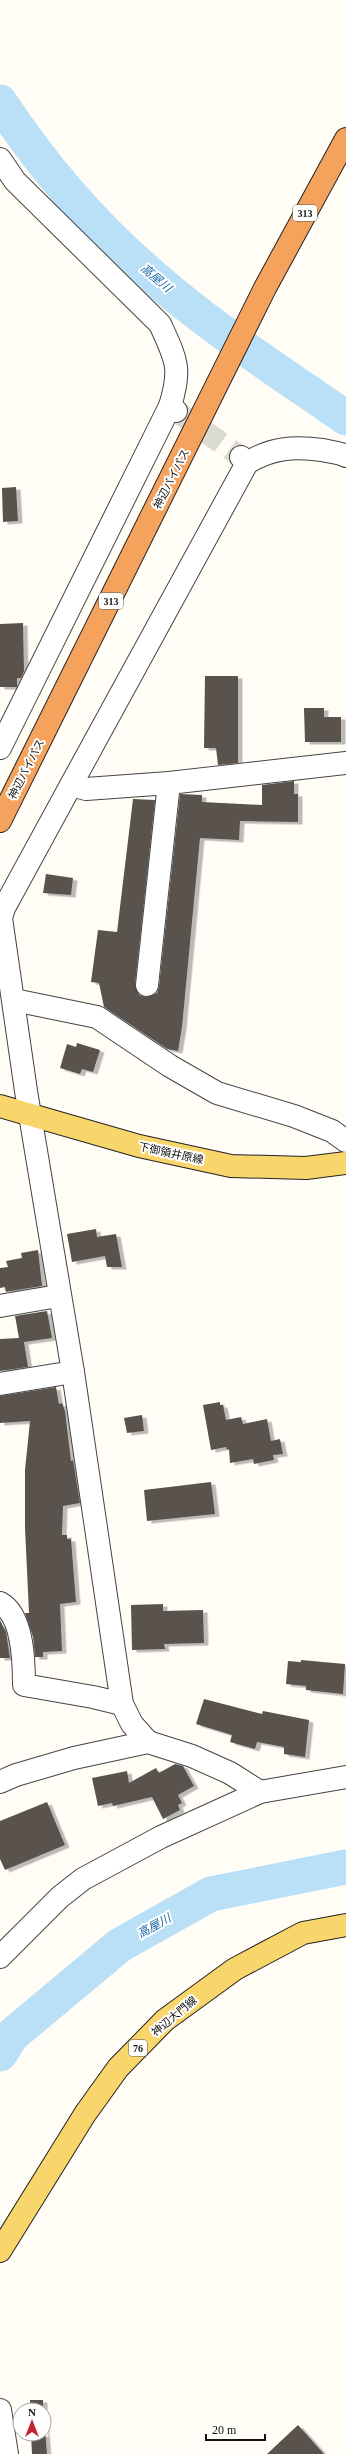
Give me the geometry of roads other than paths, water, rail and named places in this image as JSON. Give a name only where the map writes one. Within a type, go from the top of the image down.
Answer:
[{"type":"highway","name":"神辺バイパス","points":[[0,821],[221,380],[265,288],[346,139]]},
{"type":"main road","name":"下御領井原線","points":[[0,1106],[139,1146],[231,1166],[306,1168],[346,1163]]},
{"type":"main road","name":"神辺大門線","points":[[0,2251],[85,2114],[118,2068],[165,2020],[235,1969],[303,1933],[346,1925]]},
{"type":"street","points":[[0,159],[15,181],[160,324],[172,350],[178,374],[178,383],[173,409],[0,748]]},
{"type":"street","points":[[148,1742],[132,1724],[122,1704],[1,918],[8,901],[244,460],[280,448],[303,447],[346,456]]},
{"type":"street","points":[[71,785],[86,789],[169,783],[346,763]]},
{"type":"street","points":[[147,986],[169,783]]},
{"type":"street","points":[[14,1000],[97,1017],[170,1066],[217,1094],[294,1116],[332,1131],[346,1140]]},
{"type":"street","points":[[0,1306],[58,1296]]},
{"type":"street","points":[[0,1384],[72,1372]]},
{"type":"street","points":[[0,1603],[6,1607],[20,1634],[24,1685],[93,1697],[122,1704]]},
{"type":"street","points":[[0,1782],[16,1775],[74,1758],[148,1742],[192,1756],[230,1773],[260,1792]]},
{"type":"street","points":[[0,1957],[60,1897],[83,1879],[161,1837],[260,1792],[346,1777]]},
{"type":"street","points":[[0,2410],[7,2454]]},
{"type":"waterway","name":"高屋川","points":[[0,102],[16,126],[51,172],[89,215],[130,256],[198,313],[271,367],[346,418]]},
{"type":"waterway","name":"高屋川","points":[[0,2054],[11,2036],[120,1945],[211,1894],[346,1867]]},
{"type":"tunnel","points":[[176,411],[241,457]]}]
